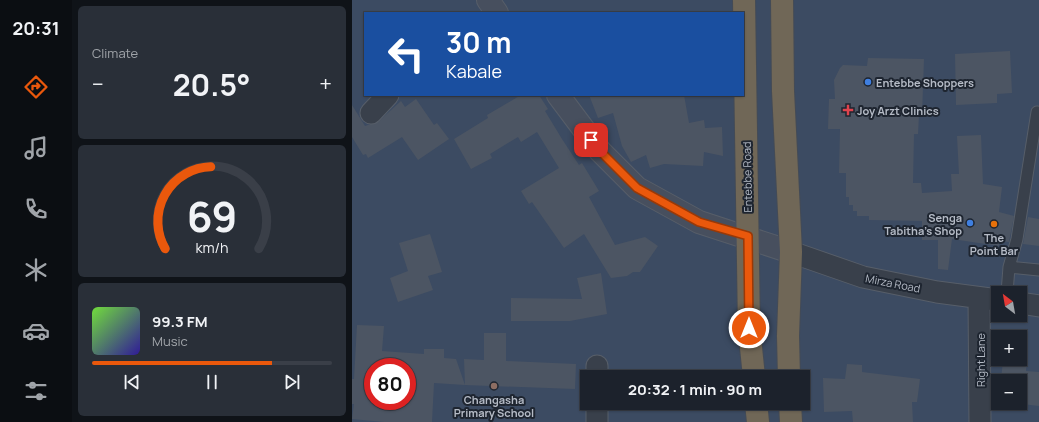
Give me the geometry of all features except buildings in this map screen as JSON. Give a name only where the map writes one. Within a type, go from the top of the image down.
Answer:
[{"type":"highway","name":"Entebbe Road","points":[[744,0],[749,328],[753,370]]},
{"type":"highway","points":[[782,0],[783,91],[791,252],[788,336],[790,370]]},
{"type":"highway","points":[[757,410],[758,422]]},
{"type":"highway","points":[[790,410],[791,422]]},
{"type":"street","points":[[371,113],[387,96]]},
{"type":"street","points":[[559,96],[600,151],[637,188],[699,222],[748,236],[791,252]]},
{"type":"street","name":"Mirza Road","points":[[791,252],[855,275],[989,299]]},
{"type":"street","name":"Right Lane","points":[[980,422],[989,299]]},
{"type":"street","points":[[1027,304],[1039,306]]},
{"type":"street","points":[[597,410],[597,422]]},
{"type":"lane","points":[[1008,286],[1009,266],[1017,239],[1037,112]]},
{"type":"lane","points":[[1009,266],[1039,270]]},
{"type":"water","points":[[352,0],[1039,0],[1039,422],[352,422]]},
{"type":"place","name":"Entebbe Shoppers","points":[[868,82]]},
{"type":"place","name":"Joy Arzt Clinics","points":[[848,110]]},
{"type":"place","name":"Senga Tabitha's Shop","points":[[970,223]]},
{"type":"place","name":"The Point Bar","points":[[994,224]]},
{"type":"place","name":"Changasha Primary School","points":[[494,386]]},
{"type":"route","points":[[591,140],[637,188],[699,222],[748,236],[749,328]]}]
